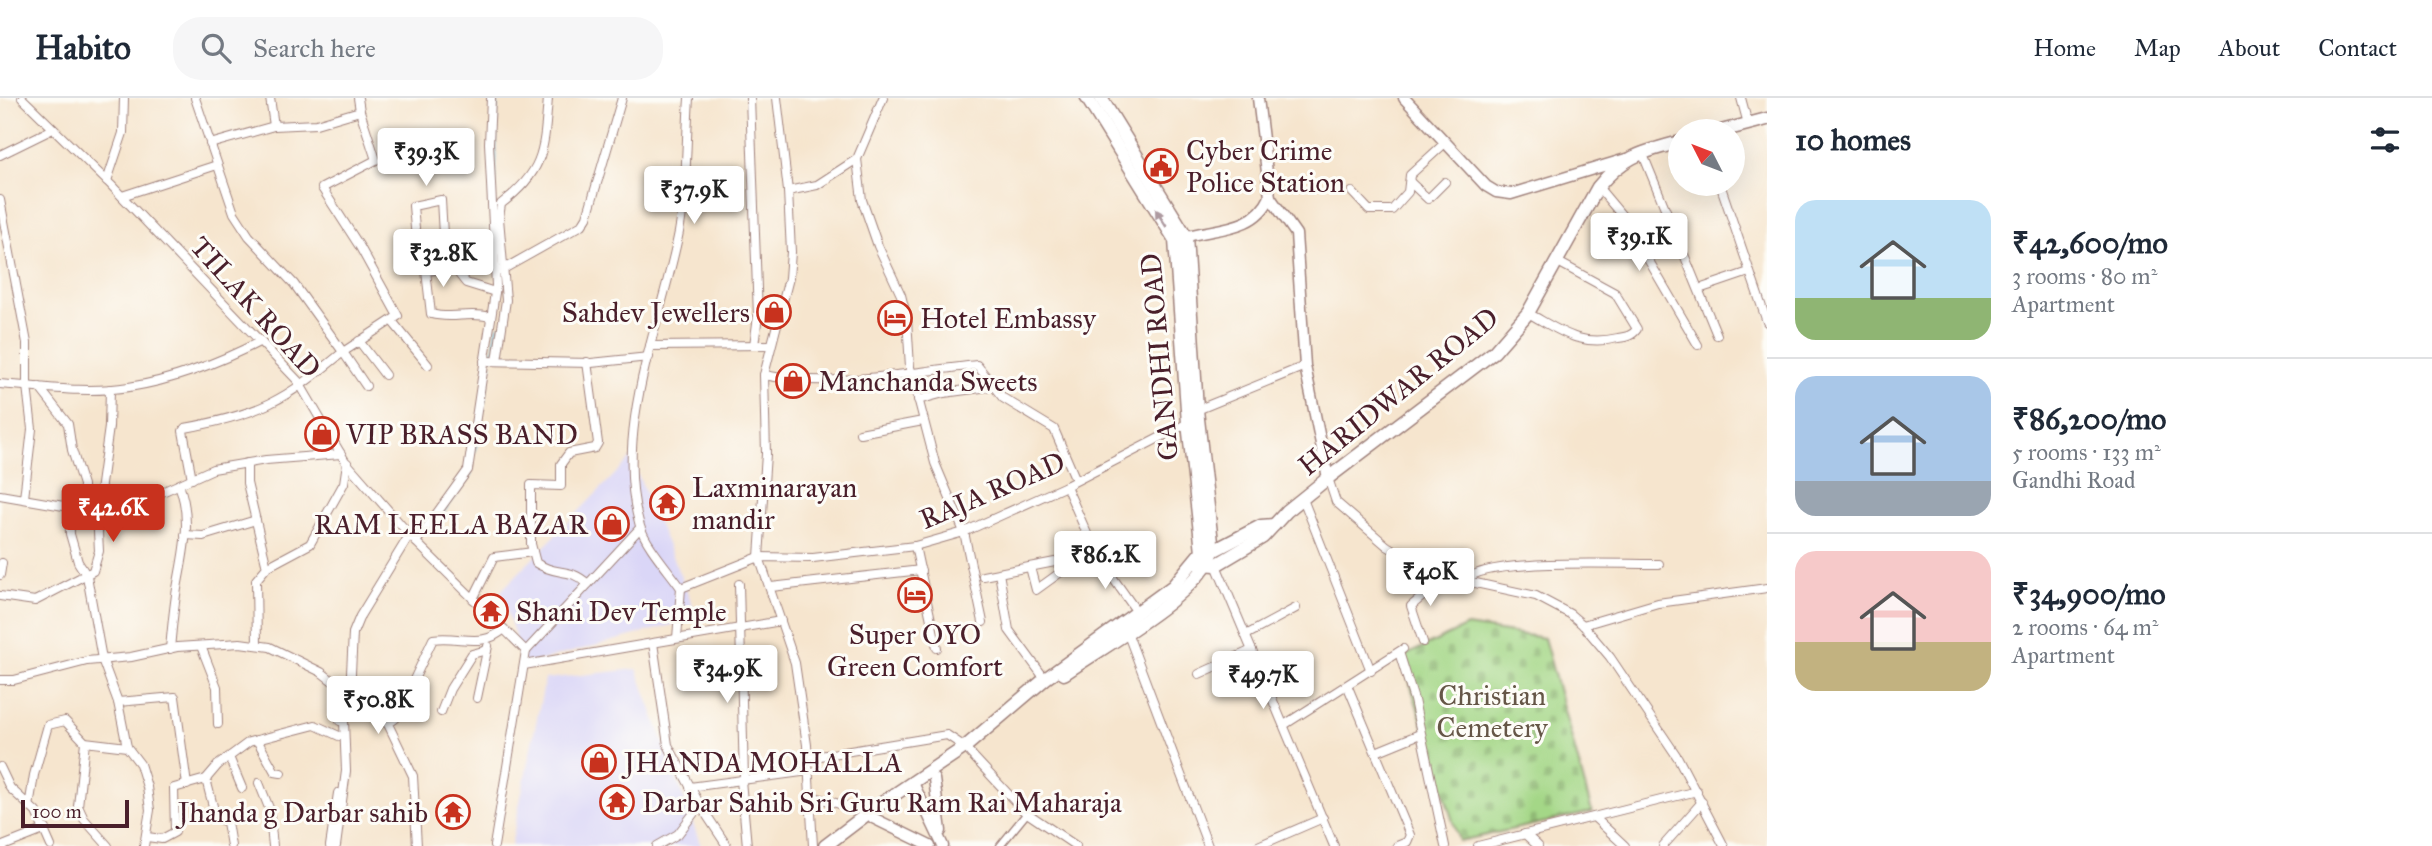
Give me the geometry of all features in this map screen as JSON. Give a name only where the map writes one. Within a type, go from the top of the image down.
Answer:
[{"type":"main road","name":"GANDHI ROAD","points":[[1087,98],[1180,238],[1188,423],[1208,551]]},
{"type":"main road","name":"GANDHI ROAD","points":[[1101,98],[1180,238],[1208,551]]},
{"type":"main road","points":[[1745,125],[1767,119]]},
{"type":"main road","name":"HARIDWAR ROAD","points":[[1212,565],[1263,537],[1328,478],[1494,352],[1528,313],[1598,187],[1626,159],[1668,145]]},
{"type":"main road","name":"HARIDWAR ROAD","points":[[1208,551],[1261,526],[1274,525]]},
{"type":"main road","points":[[914,787],[934,779],[1045,679],[1172,586],[1208,551],[1212,565]]},
{"type":"main road","points":[[1195,563],[1212,565]]},
{"type":"main road","points":[[825,846],[967,750],[1054,681],[1153,616],[1212,565]]},
{"type":"main road","points":[[838,846],[871,815]]},
{"type":"street","name":"TILAK ROAD","points":[[22,98],[122,196],[261,341],[302,387],[347,463],[416,542],[526,652]]},
{"type":"street","points":[[107,181],[123,133],[124,98]]},
{"type":"street","points":[[195,98],[234,213],[249,236],[294,284],[366,386]]},
{"type":"street","points":[[270,98],[274,126]]},
{"type":"street","points":[[192,479],[183,431],[185,428],[233,419],[272,405],[302,387],[343,352],[392,321],[397,313],[322,188],[376,160],[358,98]]},
{"type":"street","points":[[491,98],[489,143],[499,272],[506,300],[496,361]]},
{"type":"street","points":[[416,542],[468,470],[499,272],[501,204],[534,175],[546,126],[548,98]]},
{"type":"street","points":[[499,272],[582,225],[587,218],[622,98]]},
{"type":"street","points":[[677,638],[681,588],[640,527],[631,458],[635,418],[650,346],[679,230],[689,98]]},
{"type":"street","points":[[750,98],[758,316],[754,345]]},
{"type":"street","points":[[777,98],[788,191],[789,278],[764,376],[766,454],[759,557],[795,663],[808,758],[813,846]]},
{"type":"street","points":[[883,98],[857,159],[862,200],[878,246],[901,295],[907,319],[911,372],[923,421],[935,463],[964,532],[983,622]]},
{"type":"street","points":[[1258,98],[1270,197],[1296,234],[1305,366],[1328,478],[1336,502],[1387,546],[1446,577],[1535,596],[1563,610],[1583,625],[1611,657],[1665,738],[1697,792],[1724,846]]},
{"type":"street","points":[[1404,98],[1486,186],[1496,192],[1511,194],[1626,159]]},
{"type":"street","points":[[1741,98],[1748,124]]},
{"type":"street","points":[[210,144],[274,126],[316,124],[360,111]]},
{"type":"street","points":[[0,155],[53,130]]},
{"type":"street","points":[[1352,192],[1369,210],[1392,209],[1408,192],[1410,175],[1446,142]]},
{"type":"street","points":[[1642,152],[1717,335]]},
{"type":"street","points":[[788,191],[817,184],[857,159]]},
{"type":"street","points":[[122,196],[218,165]]},
{"type":"street","points":[[1410,182],[1428,199],[1445,183]]},
{"type":"street","points":[[1598,187],[1624,218],[1698,345]]},
{"type":"street","points":[[1724,196],[1767,322]]},
{"type":"street","points":[[1180,238],[1249,222],[1264,211],[1270,197]]},
{"type":"street","points":[[0,200],[27,343],[27,386],[32,429],[24,498]]},
{"type":"street","points":[[443,236],[416,239],[413,206],[441,200],[445,269]]},
{"type":"street","points":[[1528,313],[1569,335],[1592,343],[1630,336],[1637,329],[1615,293],[1558,262]]},
{"type":"street","points":[[491,317],[471,312],[446,318],[431,314],[426,271],[454,268],[466,283],[495,292]]},
{"type":"street","points":[[1699,289],[1749,272]]},
{"type":"street","points":[[392,321],[428,365]]},
{"type":"street","points":[[0,384],[110,389],[129,387],[196,370],[261,341]]},
{"type":"street","points":[[359,341],[385,375]]},
{"type":"street","points":[[650,346],[770,345]]},
{"type":"street","points":[[484,361],[587,362],[649,357]]},
{"type":"street","points":[[587,362],[598,443],[594,448],[569,453],[561,464],[561,486],[531,485],[533,552],[538,565],[555,572],[574,572],[588,584]]},
{"type":"street","points":[[764,376],[791,381],[836,380],[976,365],[1003,398],[1054,429],[1076,480]]},
{"type":"street","points":[[1197,410],[1305,366]]},
{"type":"street","points":[[38,387],[68,424],[72,450],[83,485],[83,510]]},
{"type":"street","points":[[918,400],[953,391],[996,387]]},
{"type":"street","points":[[0,596],[35,601],[87,576],[97,565],[100,528],[97,513],[110,389]]},
{"type":"street","points":[[860,433],[923,421]]},
{"type":"street","name":"RAJA ROAD","points":[[681,588],[759,557],[813,558],[915,547],[964,532],[1066,486],[1188,423]]},
{"type":"street","points":[[0,495],[97,513],[140,502],[213,469],[341,454]]},
{"type":"street","points":[[247,463],[247,482],[267,567]]},
{"type":"street","points":[[257,645],[256,580],[267,567],[310,544],[344,483],[347,463]]},
{"type":"street","points":[[170,649],[178,581],[185,556],[186,512],[179,485]]},
{"type":"street","points":[[1066,486],[1096,554],[1137,612]]},
{"type":"street","points":[[1303,499],[1371,671]]},
{"type":"street","points":[[69,506],[70,534],[87,576],[102,659],[118,702],[127,747],[140,764],[147,787],[150,810],[145,842],[162,839],[175,832],[173,790],[206,779],[229,757],[257,740],[315,725],[339,736]]},
{"type":"street","points":[[186,536],[203,537],[256,520]]},
{"type":"street","points":[[494,846],[526,652],[640,527]]},
{"type":"street","points":[[336,846],[346,771],[344,733],[353,633],[360,615],[408,532]]},
{"type":"street","points":[[915,547],[937,648]]},
{"type":"street","points":[[473,599],[494,557],[533,552]]},
{"type":"street","points":[[984,576],[1096,554]]},
{"type":"street","points":[[1030,567],[1036,590],[1083,556]]},
{"type":"street","points":[[0,575],[2,562]]},
{"type":"street","points":[[1466,581],[1475,572],[1540,563],[1659,564]]},
{"type":"street","points":[[1212,565],[1246,635],[1334,846]]},
{"type":"street","points":[[771,587],[921,570]]},
{"type":"street","points":[[999,573],[1009,630],[1045,679]]},
{"type":"street","points":[[1423,642],[1410,606],[1446,577]]},
{"type":"street","points":[[738,584],[742,780],[747,846]]},
{"type":"street","points":[[1583,625],[1665,601],[1767,588]]},
{"type":"street","points":[[1246,635],[1296,608]]},
{"type":"street","points":[[524,665],[781,621]]},
{"type":"street","points":[[388,724],[394,721],[433,639],[463,639],[472,642],[490,639],[504,629]]},
{"type":"street","points":[[1127,632],[1208,846]]},
{"type":"street","points":[[477,698],[490,639]]},
{"type":"street","points":[[0,680],[14,680],[102,659],[170,649],[240,643],[271,647],[347,691],[388,724],[413,776],[416,846]]},
{"type":"street","points":[[653,643],[663,692],[668,745],[690,788],[727,846]]},
{"type":"street","points":[[201,646],[217,687],[218,723]]},
{"type":"street","points":[[441,712],[450,688],[472,654],[487,650]]},
{"type":"street","points":[[1199,674],[1252,650]]},
{"type":"street","points":[[1284,725],[1348,687],[1401,650],[1445,846]]},
{"type":"street","points":[[1348,687],[1410,835],[1407,842],[1397,846]]},
{"type":"street","points":[[330,846],[341,777],[339,736],[347,691]]},
{"type":"street","points":[[118,702],[175,697],[187,785]]},
{"type":"street","points":[[29,807],[34,775],[48,725],[66,722],[85,742],[127,747]]},
{"type":"street","points":[[1376,752],[1420,734]]},
{"type":"street","points":[[808,758],[947,735],[967,750],[1027,813],[1076,846]]},
{"type":"street","points":[[257,740],[274,771],[281,773]]},
{"type":"street","points":[[85,742],[78,806],[84,819],[108,846]]},
{"type":"street","points":[[229,757],[242,788]]},
{"type":"street","points":[[690,788],[808,771]]},
{"type":"street","points":[[1,772],[10,788],[46,829],[51,846]]},
{"type":"street","points":[[206,779],[216,818],[227,822],[231,846]]},
{"type":"street","points":[[934,779],[937,817],[944,846]]},
{"type":"street","points":[[259,783],[269,808],[273,846]]},
{"type":"street","points":[[914,787],[944,846]]},
{"type":"street","points":[[1478,846],[1697,792]]},
{"type":"street","points":[[810,796],[871,815],[930,846]]},
{"type":"street","points":[[1663,846],[1702,802]]},
{"type":"street","points":[[657,846],[678,835],[700,805]]},
{"type":"street","points":[[1000,846],[1027,813]]},
{"type":"street","points":[[1594,817],[1625,846]]},
{"type":"street","points":[[1258,846],[1323,818]]},
{"type":"street","points":[[3,846],[46,829]]},
{"type":"street","points":[[1525,834],[1538,846]]},
{"type":"shaded area","name":"RAM LEELA BAZAR","points":[[631,458],[698,618],[524,665],[501,591]]},
{"type":"shaded area","name":"JHANDA MOHALLA","points":[[637,669],[701,846],[511,846],[545,679]]},
{"type":"green space","name":"Christian Cemetery","points":[[1467,626],[1544,638],[1592,812],[1459,841],[1402,657]]},
{"type":"waterway","points":[[495,191],[497,98]]},
{"type":"waterway","points":[[492,358],[498,326]]},
{"type":"waterway","points":[[475,451],[491,364]]},
{"type":"waterway","points":[[431,529],[471,474]]},
{"type":"place","name":"Cyber Crime Police Station","points":[[1161,166]]},
{"type":"place","name":"Sahdev Jewellers","points":[[774,312]]},
{"type":"place","name":"Hotel Embassy","points":[[895,318]]},
{"type":"place","name":"Manchanda Sweets","points":[[793,381]]},
{"type":"place","name":"VIP BRASS BAND","points":[[322,434]]},
{"type":"place","name":"Laxminarayan mandir","points":[[667,503]]},
{"type":"place","name":"RAM LEELA BAZAR","points":[[612,524]]},
{"type":"place","name":"Super OYO Green Comfort","points":[[915,595]]},
{"type":"place","name":"Shani Dev Temple","points":[[491,611]]},
{"type":"place","name":"JHANDA MOHALLA","points":[[599,762]]},
{"type":"place","name":"Darbar Sahib Sri Guru Ram Rai Maharaja","points":[[617,802]]},
{"type":"place","name":"Jhanda g Darbar sahib","points":[[453,812]]}]
